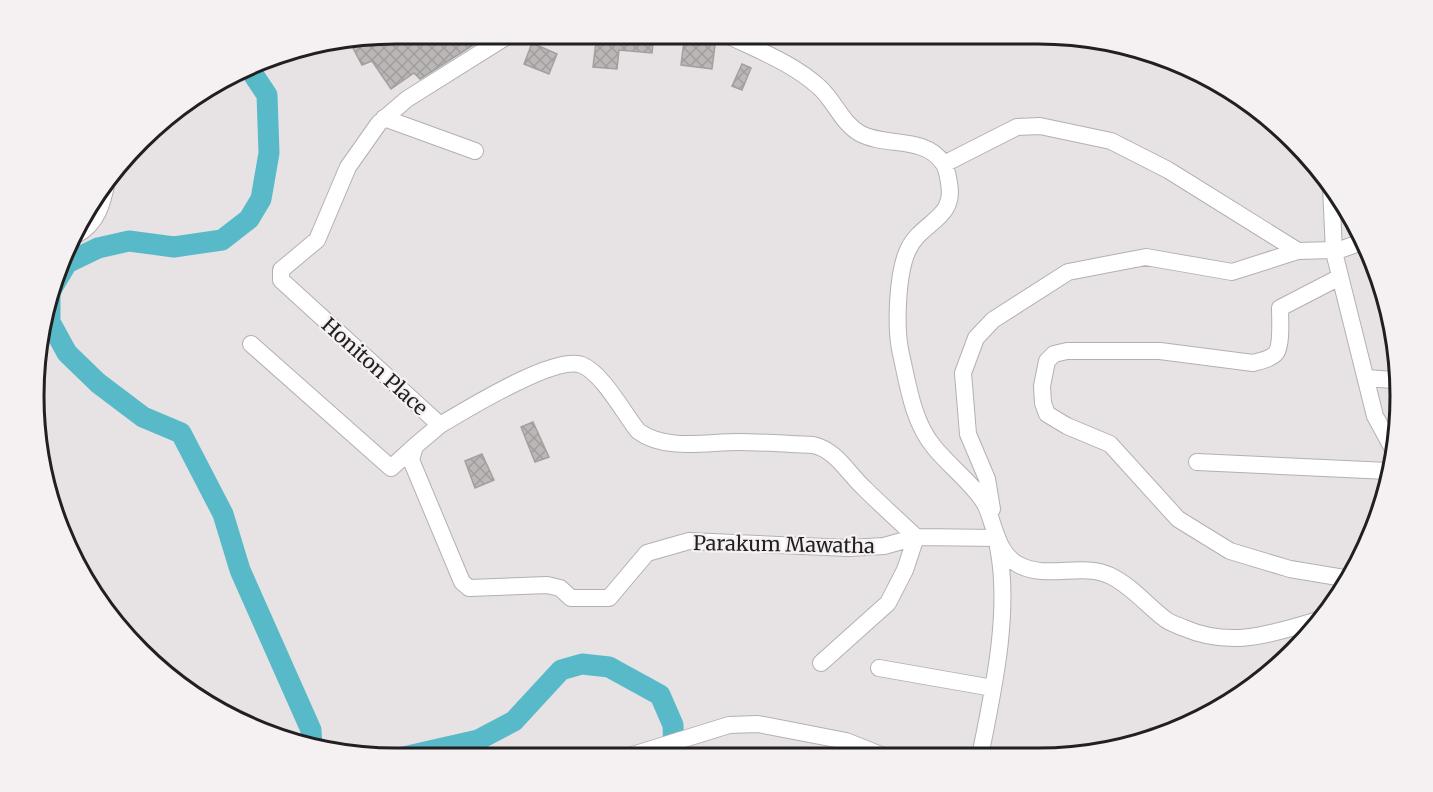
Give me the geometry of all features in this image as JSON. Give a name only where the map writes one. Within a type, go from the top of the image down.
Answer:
[{"type":"street","name":"Honiton Place","points":[[494,44],[406,99],[384,118],[348,167],[317,240],[281,270],[281,280],[440,425],[490,396],[554,366],[580,364],[601,380],[638,431],[646,436],[680,443],[739,442],[824,447],[916,537]]},
{"type":"street","points":[[744,44],[806,76],[821,88],[853,129],[880,140],[915,144],[933,152],[944,164],[950,194],[949,206],[923,230],[907,251],[899,294],[897,327],[900,351],[924,435],[986,505],[997,538],[1011,560],[1043,572],[1087,570],[1104,573],[1123,584],[1168,621],[1210,636],[1228,639],[1252,638],[1306,623]]},
{"type":"street","points":[[384,118],[475,151]]},
{"type":"street","points":[[944,164],[1017,127],[1041,126],[1111,141],[1168,170],[1298,251]]},
{"type":"street","points":[[85,230],[100,210],[102,202]]},
{"type":"street","points":[[1331,202],[1333,251],[1375,416],[1387,437]]},
{"type":"street","points":[[982,748],[993,688],[1002,612],[1002,563],[987,479],[968,434],[963,373],[976,338],[993,320],[1068,272],[1146,257],[1232,272],[1298,251],[1333,251],[1355,244]]},
{"type":"street","points":[[1339,577],[1290,569],[1230,551],[1178,519],[1110,444],[1067,426],[1047,414],[1043,403],[1042,386],[1047,361],[1054,354],[1067,351],[1160,351],[1253,363],[1267,358],[1276,354],[1279,345],[1280,308],[1340,277]]},
{"type":"street","points":[[251,344],[391,468],[440,425]]},
{"type":"street","points":[[1366,378],[1389,380]]},
{"type":"street","name":"Parakum Mawatha","points":[[415,446],[411,460],[462,582],[469,588],[547,585],[560,588],[572,598],[609,598],[647,553],[689,541],[849,548],[884,546],[916,537]]},
{"type":"street","points":[[1197,462],[1381,471]]},
{"type":"street","points":[[821,663],[888,603],[905,570],[916,537],[997,538]]},
{"type":"street","points":[[879,668],[993,688]]},
{"type":"street","points":[[657,748],[729,725],[758,724],[846,741],[863,748]]},
{"type":"building","points":[[373,44],[475,44],[420,79],[414,73],[391,89],[372,61],[362,65],[353,48]]},
{"type":"building","points":[[532,44],[557,54],[549,74],[524,64]]},
{"type":"building","points":[[596,44],[653,44],[652,53],[619,50],[617,69],[593,67]]},
{"type":"building","points":[[684,44],[715,45],[712,69],[681,65]]},
{"type":"building","points":[[742,64],[751,68],[742,90],[732,86]]},
{"type":"building","points":[[533,422],[549,457],[535,462],[521,427]]},
{"type":"building","points":[[482,454],[494,480],[475,488],[465,461]]},
{"type":"waterway","points":[[70,262],[98,248],[129,241],[174,247],[222,240],[249,219],[261,199],[269,153],[267,95],[253,74]]},
{"type":"waterway","points":[[51,324],[67,353],[98,383],[143,417],[181,433],[223,514],[240,570],[311,730],[311,738]]},
{"type":"waterway","points":[[443,748],[478,740],[514,721],[561,670],[582,664],[609,667],[660,695],[673,725],[674,748]]}]
